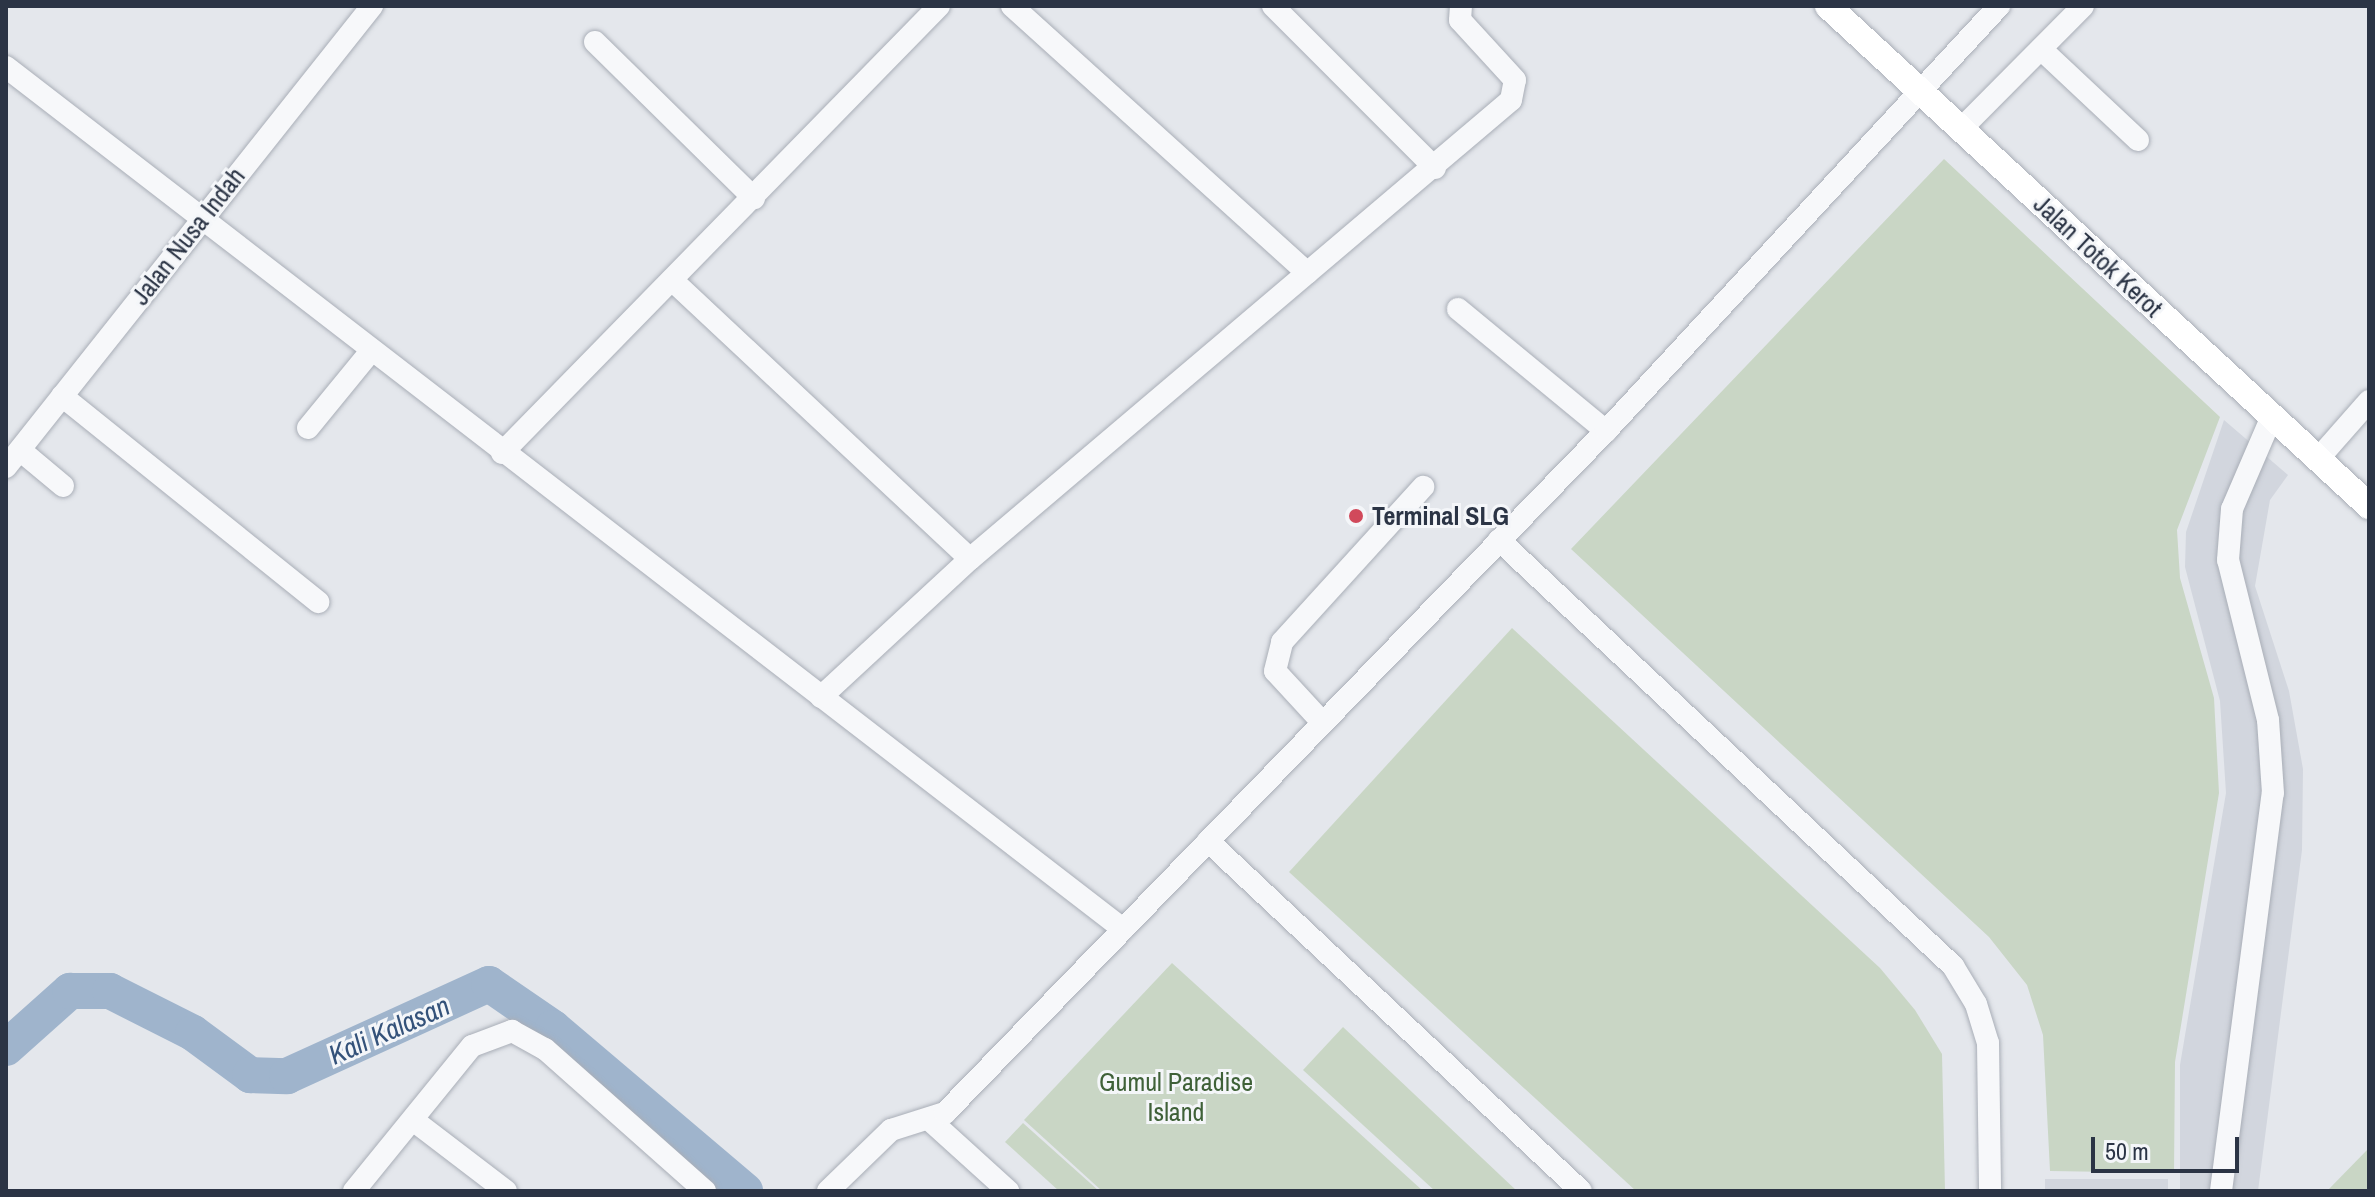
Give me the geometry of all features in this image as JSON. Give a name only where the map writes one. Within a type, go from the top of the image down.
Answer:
[{"type":"main road","name":"Jalan Totok Kerot","points":[[1828,6],[2369,506]]},
{"type":"street","name":"Jalan Nusa Indah","points":[[13,459],[372,6]]},
{"type":"street","points":[[502,453],[939,6]]},
{"type":"street","points":[[1012,6],[1307,273]]},
{"type":"street","points":[[1273,6],[1435,168]]},
{"type":"street","points":[[821,697],[970,559],[1435,168],[1516,90],[1460,20],[1461,6]]},
{"type":"street","points":[[828,1191],[891,1130],[932,1122],[1123,929],[1606,431],[1923,95],[1999,6]]},
{"type":"street","points":[[1961,129],[2083,6]]},
{"type":"street","points":[[595,42],[754,198]]},
{"type":"street","points":[[2041,49],[2138,140]]},
{"type":"street","points":[[6,67],[502,453],[1123,929]]},
{"type":"street","points":[[672,280],[970,559]]},
{"type":"street","points":[[1458,309],[1606,431]]},
{"type":"street","points":[[308,428],[371,351]]},
{"type":"street","points":[[62,396],[318,602]]},
{"type":"street","points":[[2318,459],[2369,401]]},
{"type":"street","points":[[2221,1191],[2273,793],[2268,720],[2228,560],[2232,509],[2272,416]]},
{"type":"street","points":[[13,459],[63,486]]},
{"type":"street","points":[[1322,722],[1275,671],[1282,642],[1423,487]]},
{"type":"street","points":[[1499,540],[1953,966],[1976,1004],[1988,1043],[1990,1191]]},
{"type":"street","points":[[1208,841],[1581,1191]]},
{"type":"street","points":[[354,1191],[472,1046],[512,1031],[545,1049],[693,1187]]},
{"type":"street","points":[[413,1120],[506,1191]]},
{"type":"street","points":[[932,1122],[1008,1191]]},
{"type":"shaded area","points":[[2224,420],[2288,475],[2270,500],[2255,586],[2289,691],[2303,769],[2302,850],[2258,1191],[2180,1191],[2180,1065],[2226,793],[2220,701],[2185,567],[2186,532]]},
{"type":"shaded area","points":[[2045,1179],[2168,1179],[2168,1191],[2045,1191]]},
{"type":"green space","points":[[1944,159],[2220,417],[2177,530],[2180,578],[2214,698],[2219,793],[2175,1062],[2174,1173],[2050,1171],[2043,1035],[2027,985],[1989,937],[1571,549]]},
{"type":"green space","points":[[1512,628],[1880,968],[1915,1010],[1942,1054],[1945,1191],[1636,1191],[1289,872]]},
{"type":"green space","name":"Gumul Paradise Island","points":[[1172,963],[1423,1191],[1102,1191],[1024,1120]]},
{"type":"green space","points":[[1343,1027],[1517,1191],[1435,1191],[1303,1070]]},
{"type":"green space","points":[[1023,1123],[1099,1191],[1059,1191],[1005,1142]]},
{"type":"green space","points":[[2369,1148],[2369,1191],[2327,1191]]},
{"type":"waterway","name":"Kali Kalasan","points":[[6,1048],[70,991],[110,991],[193,1033],[250,1075],[287,1076],[489,984],[553,1028],[745,1191]]},
{"type":"place","name":"Terminal SLG","points":[[1356,516]]}]
